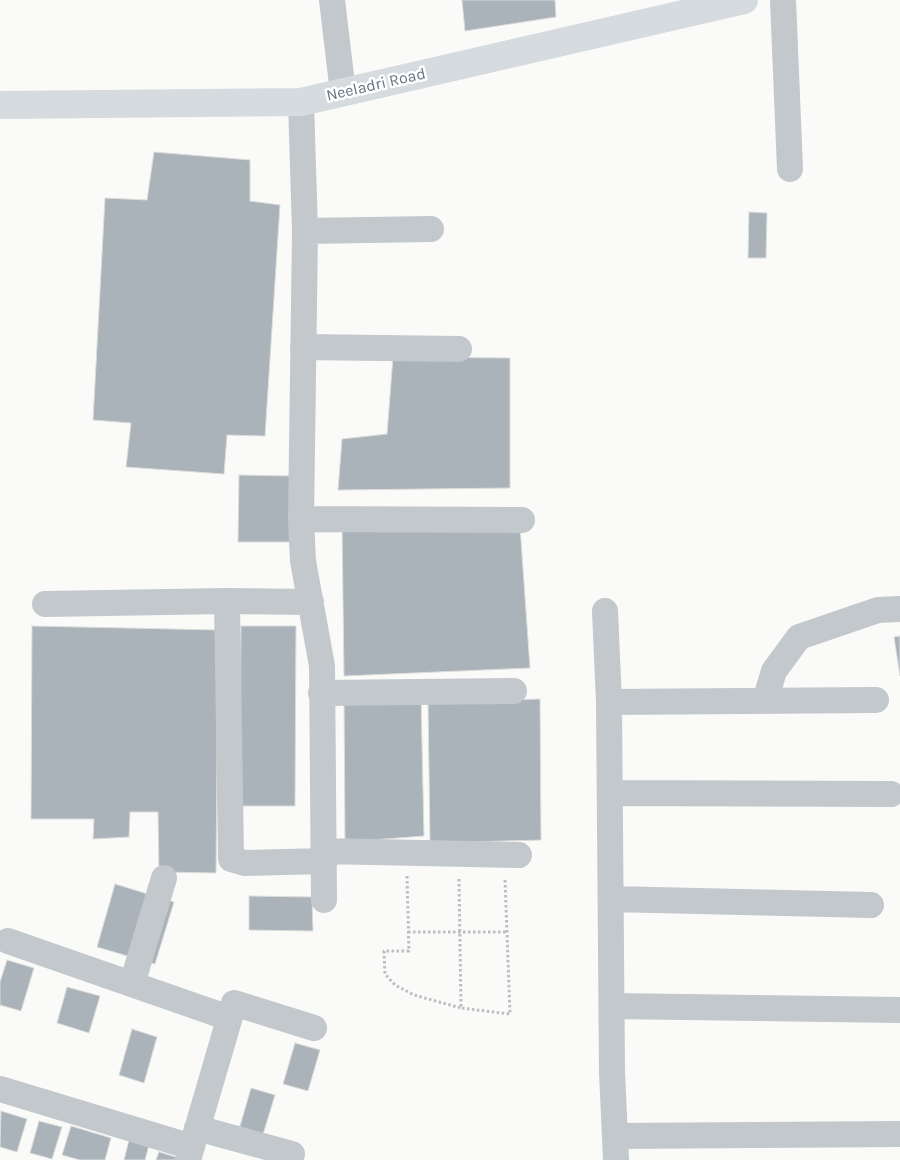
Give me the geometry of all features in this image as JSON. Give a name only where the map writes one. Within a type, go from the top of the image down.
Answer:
[{"type":"street","points":[[332,0],[343,93]]},
{"type":"street","name":"Neeladri Road","points":[[0,105],[301,102],[744,0]]},
{"type":"street","points":[[783,0],[790,169]]},
{"type":"street","points":[[301,102],[305,231],[303,561],[322,666],[324,900]]},
{"type":"street","points":[[305,231],[431,228]]},
{"type":"street","points":[[303,347],[459,349]]},
{"type":"street","points":[[302,519],[522,520]]},
{"type":"street","points":[[45,604],[227,601],[311,602]]},
{"type":"street","points":[[227,601],[231,860],[245,863],[324,856],[457,853],[512,863]]},
{"type":"street","points":[[765,701],[774,671],[799,637],[878,610],[900,609]]},
{"type":"street","points":[[605,611],[611,792],[612,1006],[616,1148],[900,1134]]},
{"type":"street","points":[[321,693],[514,691]]},
{"type":"street","points":[[609,702],[876,700]]},
{"type":"street","points":[[611,792],[891,794]]},
{"type":"street","points":[[132,984],[164,878]]},
{"type":"street","points":[[612,899],[871,905]]},
{"type":"street","points":[[8,941],[229,1018]]},
{"type":"street","points":[[192,1145],[234,1003],[314,1028]]},
{"type":"street","points":[[612,1006],[900,1010]]},
{"type":"street","points":[[0,1090],[192,1145],[292,1154]]},
{"type":"path","points":[[457,853],[461,1008]]},
{"type":"path","points":[[416,875],[407,875],[409,952],[384,951],[385,974],[395,985],[414,995],[461,1008],[510,1014],[507,932],[512,863]]},
{"type":"path","points":[[408,932],[507,932]]},
{"type":"building","points":[[462,0],[555,0],[556,17],[465,31]]},
{"type":"building","points":[[154,152],[250,160],[250,201],[280,205],[265,436],[227,435],[224,474],[126,467],[131,423],[93,420],[105,198],[147,200]]},
{"type":"building","points":[[749,212],[767,213],[766,258],[748,258]]},
{"type":"building","points":[[393,357],[510,358],[510,488],[338,490],[342,439],[387,434]]},
{"type":"building","points":[[239,475],[292,476],[291,542],[238,542]]},
{"type":"building","points":[[342,524],[520,526],[530,668],[344,676]]},
{"type":"building","points":[[32,626],[218,630],[216,873],[159,872],[158,812],[130,812],[129,837],[93,839],[94,819],[31,819]]},
{"type":"building","points":[[241,626],[296,626],[295,806],[240,806]]},
{"type":"building","points":[[900,636],[900,676],[894,637]]},
{"type":"building","points":[[421,697],[424,836],[345,842],[344,700]]},
{"type":"building","points":[[540,699],[541,840],[430,843],[428,702]]},
{"type":"building","points":[[115,884],[174,902],[155,964],[97,947]]},
{"type":"building","points":[[249,896],[312,897],[313,931],[249,930]]},
{"type":"building","points":[[7,960],[34,968],[21,1011],[0,1005],[0,982]]},
{"type":"building","points":[[67,987],[100,996],[89,1033],[57,1023]]},
{"type":"building","points":[[132,1029],[157,1037],[144,1083],[119,1075]]},
{"type":"building","points":[[295,1043],[320,1050],[308,1091],[283,1084]]},
{"type":"building","points":[[251,1088],[275,1095],[261,1141],[238,1133]]},
{"type":"building","points":[[1,1111],[27,1119],[17,1152],[0,1147]]},
{"type":"building","points":[[39,1121],[62,1127],[52,1159],[30,1153]]},
{"type":"building","points":[[71,1126],[111,1138],[105,1160],[80,1160],[62,1155]]},
{"type":"building","points":[[129,1140],[149,1145],[145,1160],[124,1160]]},
{"type":"building","points":[[159,1152],[186,1160],[156,1160]]}]
